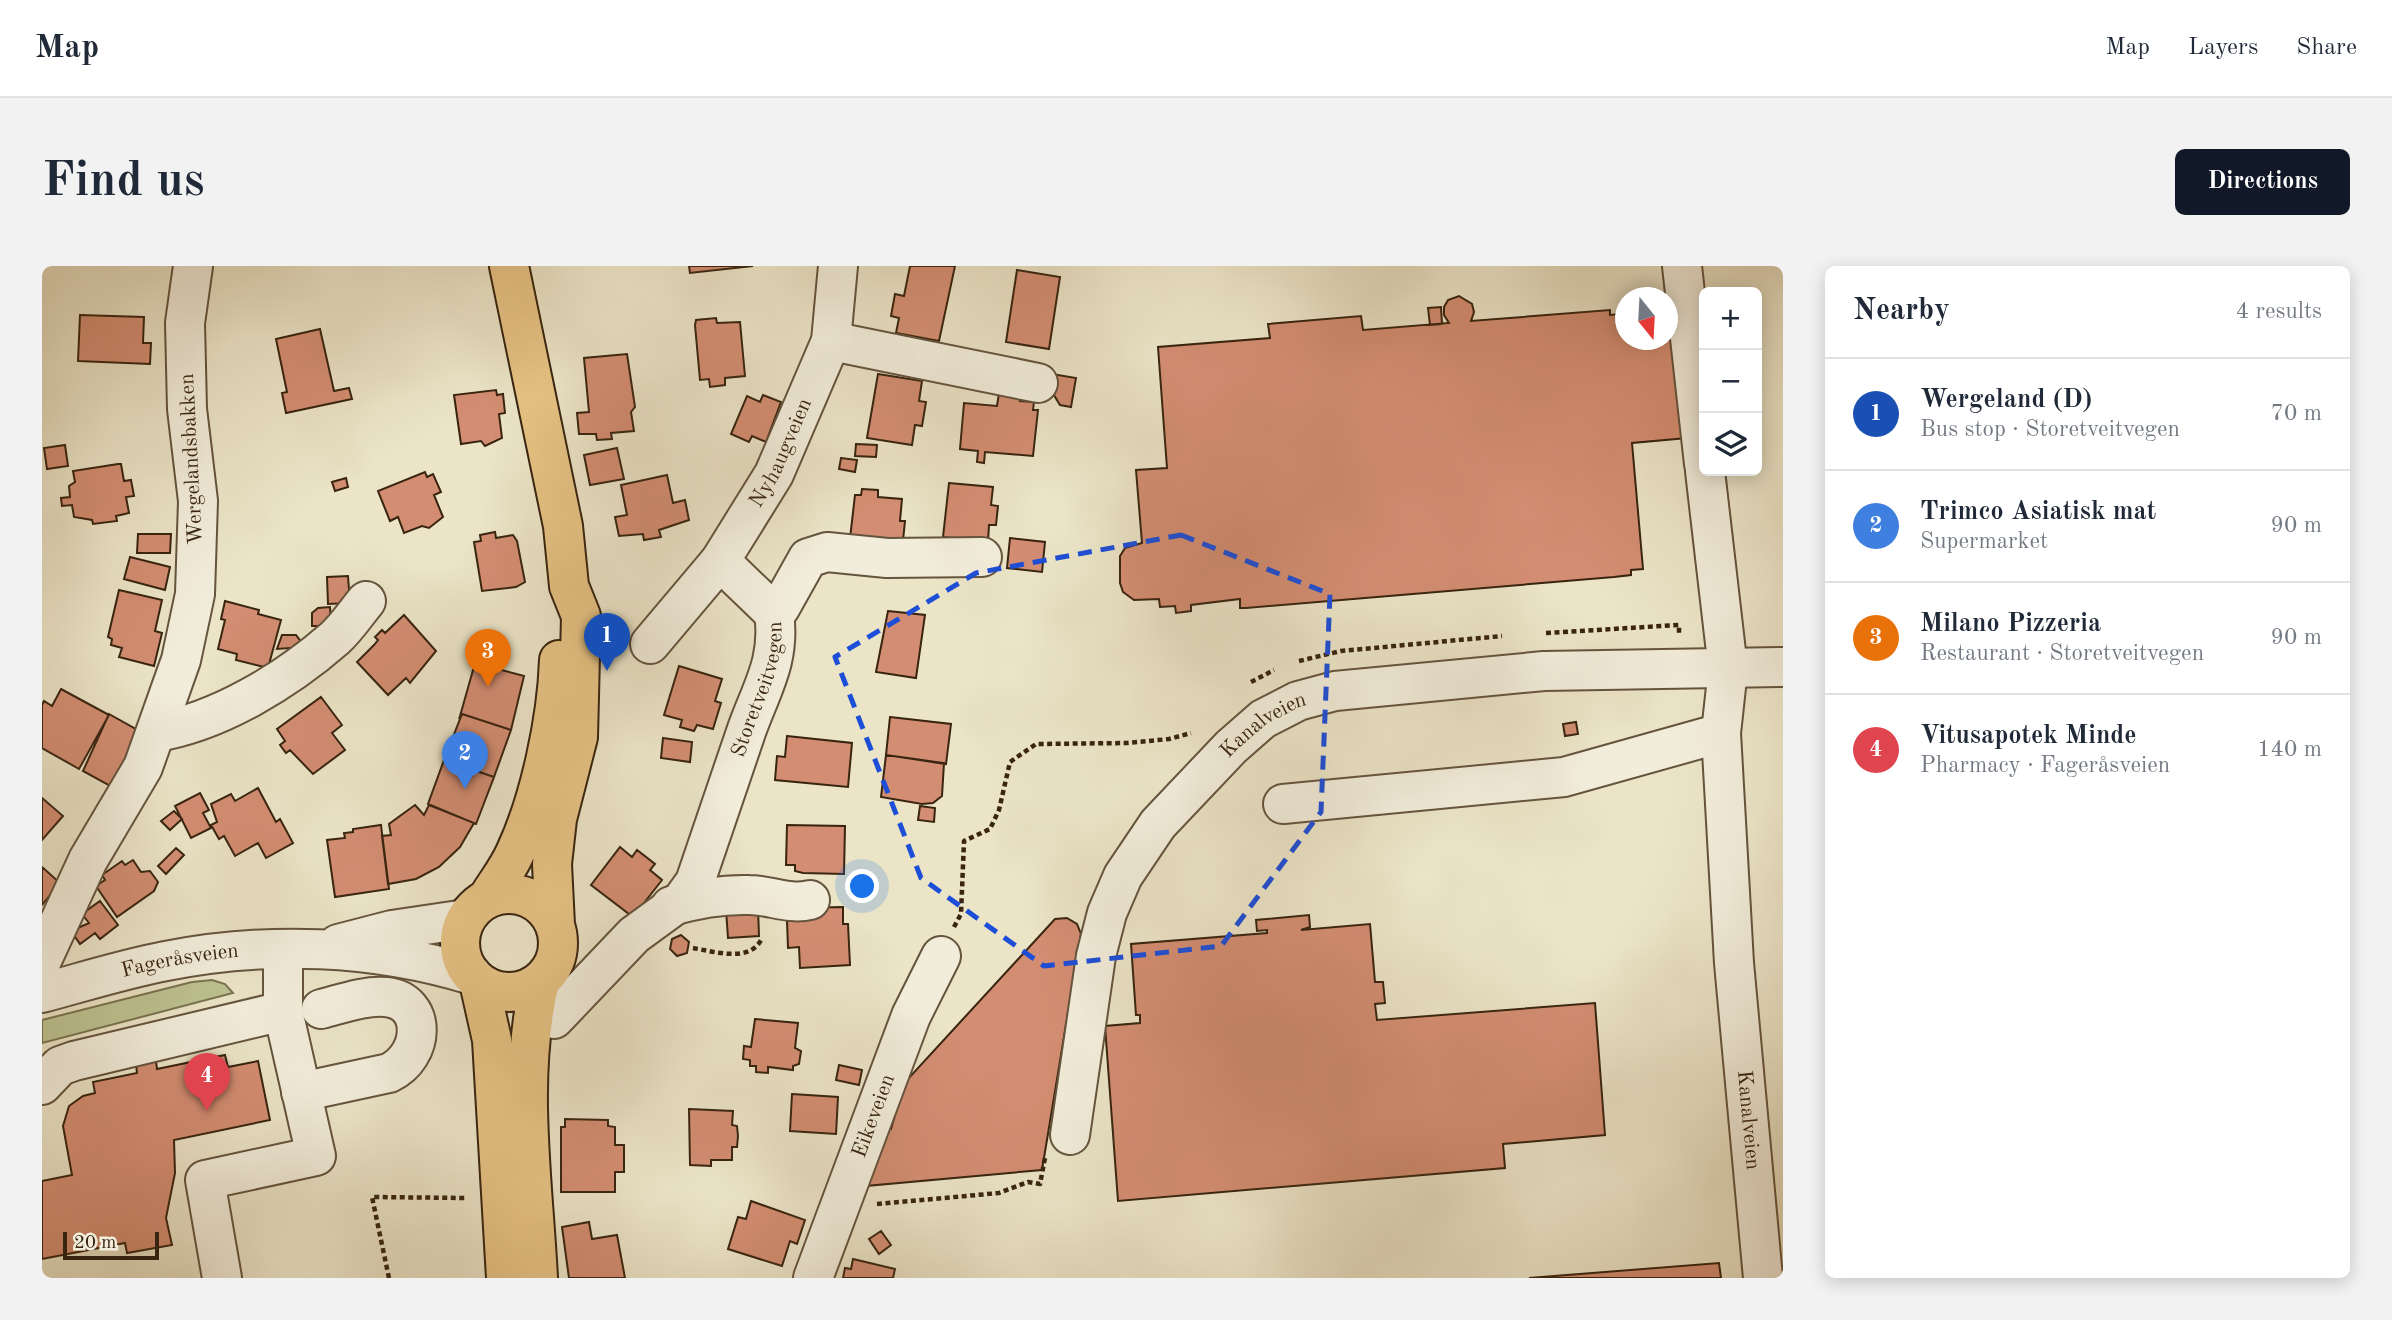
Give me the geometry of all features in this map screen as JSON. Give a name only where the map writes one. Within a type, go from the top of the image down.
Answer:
[{"type":"main road","points":[[509,266],[563,526],[569,586],[581,616],[582,665],[578,737],[557,819],[551,864],[558,950],[555,962],[540,981],[529,1027],[526,1082],[538,1278]]},
{"type":"main road","points":[[506,1278],[492,1040],[475,978],[466,966],[460,942],[477,909],[515,854],[531,810],[549,734],[558,669],[560,616],[569,586]]},
{"type":"main road","points":[[477,909],[501,894],[528,897],[540,904],[555,925]]},
{"type":"main road","points":[[475,978],[501,992],[515,992],[540,981]]},
{"type":"street","name":"Wergelandsbakken","points":[[42,960],[88,860],[143,766],[181,660],[195,594],[198,501],[187,409],[185,323],[193,266]]},
{"type":"street","name":"Nyhaugveien","points":[[650,644],[720,561],[774,474],[831,341],[838,266]]},
{"type":"street","points":[[1682,266],[1699,419]]},
{"type":"street","points":[[831,341],[1038,383]]},
{"type":"street","points":[[1283,804],[1564,777],[1721,733],[1728,668],[1706,476]]},
{"type":"street","name":"Storetveitvegen","points":[[554,1019],[634,935],[682,900],[695,882],[750,719],[772,667],[777,638],[774,613],[780,608],[808,558],[827,552],[887,558],[982,557]]},
{"type":"street","points":[[720,561],[774,613]]},
{"type":"street","points":[[156,732],[209,719],[260,692],[336,637],[366,601]]},
{"type":"street","name":"Kanalveien","points":[[1057,1147],[1096,956],[1107,914],[1123,876],[1158,824],[1231,747],[1264,719],[1298,701],[1335,691],[1544,671],[1783,667]]},
{"type":"street","name":"Kanalveien","points":[[1721,733],[1734,962],[1763,1278]]},
{"type":"street","name":"Storetveitvegen","points":[[671,906],[702,897],[750,894],[795,904],[810,900]]},
{"type":"street","name":"Fageråsveien","points":[[322,948],[477,909]]},
{"type":"street","name":"Fageråsveien","points":[[42,993],[167,961],[283,949],[322,948],[438,965],[475,978]]},
{"type":"street","points":[[222,1278],[205,1180],[316,1156],[283,1011],[283,949]]},
{"type":"street","name":"Eikeveien","points":[[813,1278],[911,1016],[941,956]]},
{"type":"street","points":[[301,1092],[389,1073],[400,1068],[416,1047],[416,1024],[401,1002],[387,997],[372,998],[321,1009]]},
{"type":"street","points":[[42,1085],[60,1066],[74,1061],[283,1011]]},
{"type":"path","points":[[941,956],[961,914],[964,841],[990,829],[999,810],[1010,762],[1036,744],[1127,743],[1169,739],[1191,733]]},
{"type":"path","points":[[693,948],[723,953],[749,953],[758,948],[762,938]]},
{"type":"path","points":[[838,1208],[999,1193],[1028,1182],[1040,1184],[1057,1147]]},
{"type":"path","points":[[389,1278],[372,1197],[471,1199]]},
{"type":"highlighted area","points":[[1181,535],[1330,594],[1321,812],[1221,946],[1044,966],[921,878],[835,657],[976,573]]},
{"type":"green space","points":[[212,980],[225,984],[233,993],[42,1043],[42,1020],[192,982]]},
{"type":"building","points":[[689,266],[753,266],[690,273]]},
{"type":"building","points":[[910,266],[955,266],[939,341],[896,333],[899,318],[891,316],[895,294],[904,296]]},
{"type":"building","points":[[1017,270],[1060,277],[1049,349],[1006,342]]},
{"type":"building","points":[[1459,296],[1472,304],[1474,312],[1471,321],[1610,310],[1610,315],[1615,315],[1615,350],[1678,350],[1678,327],[1687,438],[1632,443],[1643,569],[1631,570],[1631,575],[1614,577],[1246,608],[1240,608],[1240,599],[1191,605],[1191,611],[1176,613],[1175,606],[1160,607],[1159,599],[1134,600],[1123,592],[1120,583],[1120,556],[1125,548],[1142,543],[1136,470],[1167,468],[1158,347],[1270,338],[1268,324],[1361,316],[1363,330],[1449,323],[1444,315],[1448,300]]},
{"type":"building","points":[[1441,307],[1442,324],[1430,325],[1428,308]]},
{"type":"building","points":[[80,315],[144,317],[143,343],[151,343],[150,364],[78,361]]},
{"type":"building","points":[[716,318],[717,323],[740,322],[745,376],[725,378],[725,385],[710,387],[709,379],[700,380],[695,325],[696,320]]},
{"type":"building","points":[[320,329],[334,391],[349,388],[352,399],[286,413],[282,393],[287,392],[276,339]]},
{"type":"building","points":[[627,354],[635,407],[631,412],[634,431],[611,433],[612,439],[597,440],[596,434],[579,434],[577,413],[589,412],[584,358]]},
{"type":"building","points":[[1040,372],[1076,378],[1071,407],[1060,405]]},
{"type":"building","points":[[878,374],[922,381],[919,401],[926,402],[922,426],[915,425],[912,445],[867,438]]},
{"type":"building","points":[[496,390],[497,395],[503,394],[505,413],[499,414],[502,438],[485,446],[481,441],[461,444],[454,395]]},
{"type":"building","points":[[999,393],[1020,395],[1020,401],[1034,402],[1033,410],[1038,410],[1033,456],[985,452],[984,463],[977,462],[978,451],[960,449],[964,403],[997,406]]},
{"type":"building","points":[[763,395],[781,402],[766,442],[752,436],[749,442],[731,434],[747,396],[760,402]]},
{"type":"building","points":[[856,444],[877,445],[876,457],[855,456]]},
{"type":"building","points":[[65,445],[68,466],[47,469],[44,448]]},
{"type":"building","points":[[617,448],[624,479],[590,485],[584,455]]},
{"type":"building","points":[[841,458],[857,460],[855,472],[839,469]]},
{"type":"building","points":[[121,464],[124,481],[131,480],[134,496],[126,497],[129,513],[116,516],[117,521],[93,524],[92,520],[74,517],[72,505],[62,506],[61,498],[70,497],[69,486],[75,482],[73,471]]},
{"type":"building","points":[[425,472],[427,477],[433,474],[441,492],[434,495],[443,517],[429,528],[422,526],[404,533],[398,517],[390,521],[378,491]]},
{"type":"building","points":[[667,475],[673,503],[685,500],[689,520],[659,530],[661,537],[644,540],[643,534],[619,536],[615,517],[627,515],[621,485]]},
{"type":"building","points":[[346,478],[348,487],[335,491],[332,482]]},
{"type":"building","points":[[949,483],[993,487],[991,505],[998,506],[996,525],[989,525],[988,542],[943,537]]},
{"type":"building","points":[[862,489],[878,490],[878,497],[902,499],[900,521],[905,521],[902,550],[849,547],[855,495],[861,495]]},
{"type":"building","points":[[495,532],[496,538],[513,535],[517,541],[525,582],[516,587],[482,591],[474,542],[481,541],[480,535]]},
{"type":"building","points":[[138,534],[171,534],[170,553],[137,553]]},
{"type":"building","points":[[1010,538],[1045,542],[1042,572],[1007,568]]},
{"type":"building","points":[[130,557],[170,567],[165,590],[124,579]]},
{"type":"building","points":[[348,576],[350,603],[328,604],[327,577]]},
{"type":"building","points":[[119,590],[162,600],[155,631],[162,633],[154,666],[119,657],[122,648],[111,645],[112,639],[108,637]]},
{"type":"building","points":[[225,601],[259,610],[258,614],[281,620],[268,668],[236,660],[237,654],[218,649],[225,620],[221,619]]},
{"type":"building","points":[[330,607],[331,626],[312,626],[312,613],[318,608]]},
{"type":"building","points":[[888,611],[925,615],[916,678],[876,672]]},
{"type":"building","points":[[404,615],[436,651],[410,683],[406,678],[388,695],[357,662],[378,640],[375,637],[382,630],[385,633]]},
{"type":"building","points":[[282,635],[296,635],[305,647],[277,649]]},
{"type":"building","points":[[475,663],[524,676],[511,730],[462,714],[460,716]]},
{"type":"building","points":[[679,666],[722,679],[715,701],[721,703],[713,729],[697,725],[694,731],[680,727],[682,720],[664,715]]},
{"type":"building","points":[[61,689],[109,715],[79,769],[42,748],[42,705],[44,701],[52,706]]},
{"type":"building","points":[[321,697],[342,725],[332,733],[345,750],[313,774],[290,750],[286,753],[280,745],[285,741],[277,729]]},
{"type":"building","points":[[109,714],[141,732],[112,787],[83,771]]},
{"type":"building","points":[[462,714],[511,730],[494,777],[444,760]]},
{"type":"building","points":[[890,717],[951,724],[946,764],[886,755]]},
{"type":"building","points":[[1576,722],[1578,734],[1565,736],[1563,724]]},
{"type":"building","points":[[787,736],[852,743],[848,787],[775,780],[777,756],[785,757]]},
{"type":"building","points":[[663,738],[692,742],[690,762],[661,758]]},
{"type":"building","points":[[886,755],[944,763],[942,796],[933,803],[922,804],[881,797]]},
{"type":"building","points":[[444,760],[494,777],[476,824],[428,804]]},
{"type":"building","points":[[258,788],[276,822],[280,819],[293,843],[266,858],[258,843],[235,856],[224,836],[219,839],[211,825],[217,822],[211,804],[231,794],[235,801]]},
{"type":"building","points":[[200,793],[209,810],[203,813],[211,828],[191,838],[175,806]]},
{"type":"building","points":[[42,798],[63,816],[42,840]]},
{"type":"building","points":[[415,805],[424,815],[429,805],[474,823],[460,847],[439,867],[416,879],[388,884],[382,836],[391,835],[389,824]]},
{"type":"building","points":[[920,806],[935,808],[934,822],[918,820]]},
{"type":"building","points":[[174,811],[182,819],[170,830],[161,821]]},
{"type":"building","points":[[381,825],[389,889],[335,897],[327,840],[345,838],[344,833],[353,832],[353,829]]},
{"type":"building","points":[[787,825],[845,826],[844,874],[803,873],[795,871],[795,865],[786,865]]},
{"type":"building","points":[[620,847],[632,857],[637,850],[655,864],[650,870],[662,880],[633,917],[591,885]]},
{"type":"building","points":[[176,848],[184,855],[166,874],[158,866]]},
{"type":"building","points":[[133,860],[141,872],[150,871],[158,882],[154,891],[117,917],[96,886],[105,880],[102,875],[122,861],[125,865]]},
{"type":"building","points":[[42,867],[60,883],[42,905]]},
{"type":"building","points":[[100,901],[118,925],[100,939],[95,933],[80,944],[71,931],[89,923],[82,914]]},
{"type":"building","points":[[843,907],[843,924],[848,924],[850,965],[800,968],[799,947],[788,948],[787,921],[799,921],[798,908]]},
{"type":"building","points":[[758,908],[759,936],[728,938],[726,910]]},
{"type":"building","points":[[1309,915],[1310,927],[1301,930],[1370,924],[1375,982],[1383,982],[1385,1003],[1375,1004],[1377,1020],[1595,1003],[1605,1135],[1503,1144],[1505,1168],[1118,1201],[1105,1026],[1140,1023],[1140,1015],[1136,1015],[1131,944],[1267,933],[1267,930],[1257,931],[1256,920]]},
{"type":"building","points":[[1067,918],[1077,924],[1081,934],[1042,1170],[865,1186],[882,1130],[891,1129],[897,1108],[895,1093],[1055,919]]},
{"type":"building","points":[[681,935],[689,942],[687,953],[677,956],[670,949],[672,939]]},
{"type":"building","points":[[755,1019],[798,1023],[795,1048],[801,1051],[799,1064],[793,1066],[793,1070],[768,1067],[768,1073],[756,1072],[756,1066],[750,1066],[750,1060],[743,1059],[744,1046],[751,1047]]},
{"type":"building","points":[[225,1055],[228,1067],[258,1061],[270,1120],[174,1140],[175,1173],[166,1218],[172,1245],[127,1253],[125,1243],[42,1259],[42,1181],[72,1175],[63,1126],[69,1106],[83,1096],[95,1093],[93,1082],[137,1073],[136,1064],[156,1061],[157,1069]]},
{"type":"building","points":[[839,1065],[862,1070],[859,1085],[836,1080]]},
{"type":"building","points":[[792,1094],[838,1097],[836,1134],[790,1131]]},
{"type":"building","points":[[689,1109],[733,1111],[732,1125],[737,1126],[738,1136],[737,1147],[732,1147],[732,1160],[711,1160],[711,1166],[690,1165]]},
{"type":"building","points":[[565,1119],[608,1120],[608,1126],[615,1127],[615,1145],[624,1145],[624,1172],[615,1172],[615,1192],[561,1192],[561,1127],[565,1127]]},
{"type":"building","points":[[751,1201],[805,1220],[797,1244],[790,1241],[782,1266],[728,1249],[738,1217],[746,1219]]},
{"type":"building","points":[[589,1222],[592,1239],[617,1235],[625,1278],[569,1278],[562,1227]]},
{"type":"building","points":[[881,1231],[891,1245],[879,1254],[869,1239]]},
{"type":"building","points":[[853,1259],[895,1269],[893,1278],[843,1278],[845,1268],[851,1269]]},
{"type":"building","points":[[1719,1263],[1721,1278],[1529,1278]]},
{"type":"place","name":"Wergeland (D)","points":[[607,671]]},
{"type":"place","name":"Milano Pizzeria","points":[[488,687]]},
{"type":"place","name":"Trimco Asiatisk mat","points":[[465,789]]},
{"type":"place","name":"Vitusapotek Minde","points":[[207,1111]]}]
